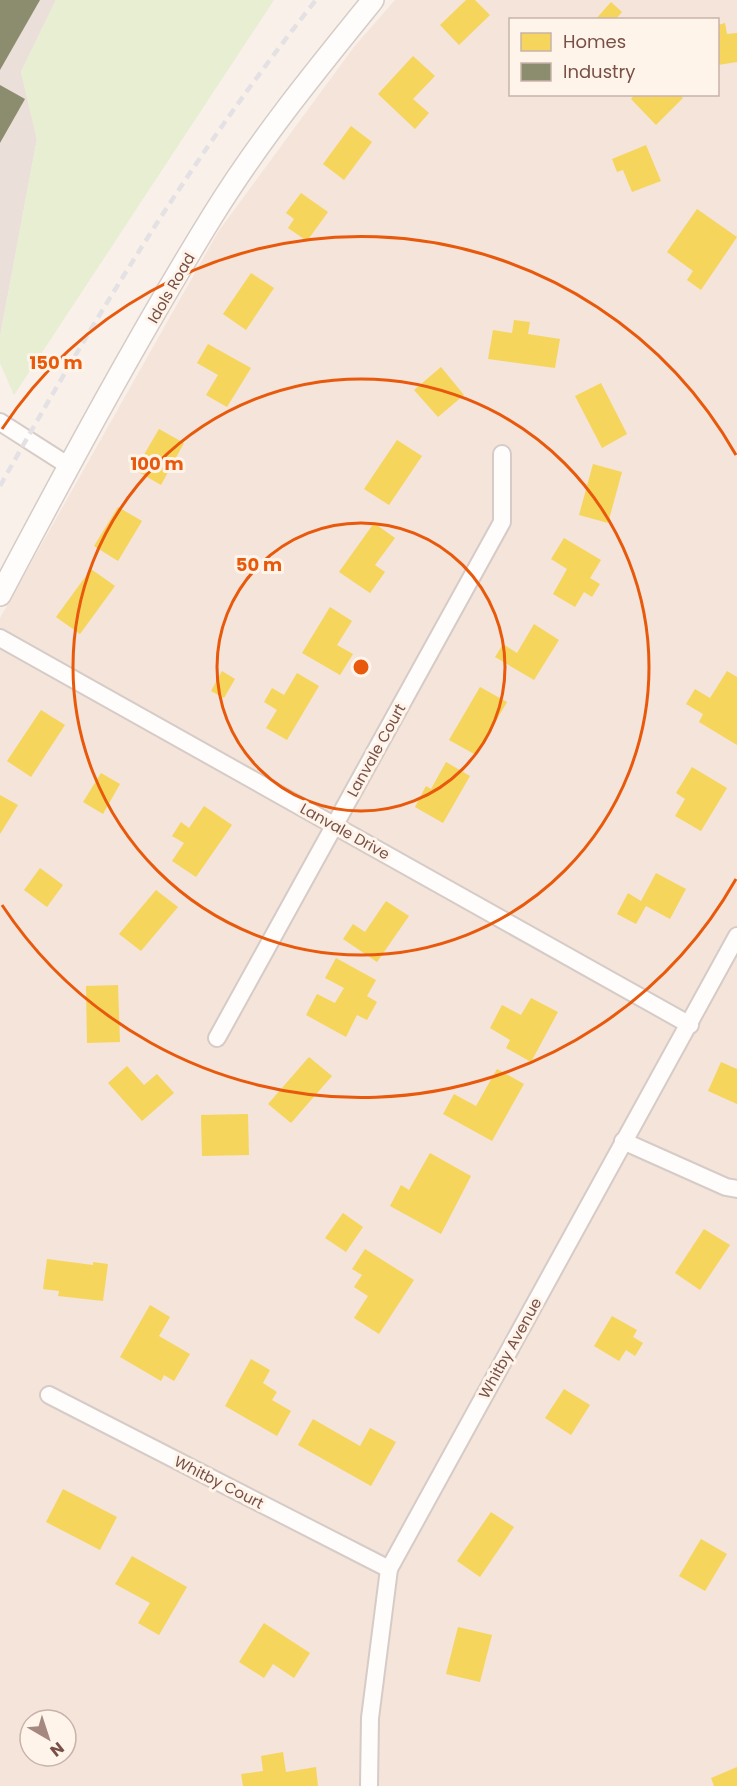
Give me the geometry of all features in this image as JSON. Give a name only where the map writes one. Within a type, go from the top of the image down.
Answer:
[{"type":"street","name":"Idols Road","points":[[0,595],[69,466],[213,214],[289,105],[373,0]]},
{"type":"street","points":[[0,422],[69,466]]},
{"type":"street","name":"Lanvale Court","points":[[216,1038],[502,522],[502,454]]},
{"type":"street","name":"Lanvale Drive","points":[[0,638],[690,1025]]},
{"type":"street","name":"Whitby Avenue","points":[[369,1786],[370,1718],[389,1569],[737,936]]},
{"type":"street","points":[[623,1141],[726,1187],[737,1189]]},
{"type":"street","name":"Whitby Court","points":[[49,1395],[389,1569]]},
{"type":"shaded area","points":[[0,0],[56,0],[21,72],[37,139],[0,337]]},
{"type":"shaded area","points":[[395,0],[737,0],[737,1786],[0,1786],[0,618],[218,232],[354,47]]},
{"type":"green space","points":[[56,0],[274,0],[14,395],[0,363],[0,337],[37,139],[21,72]]},
{"type":"building: Homes","points":[[466,0],[475,0],[490,15],[459,45],[440,25]]},
{"type":"building: Homes","points":[[611,2],[622,12],[617,18],[597,18]]},
{"type":"building: Homes","points":[[725,23],[727,34],[737,33],[737,62],[719,65],[719,25]]},
{"type":"building: Homes","points":[[413,56],[435,76],[413,99],[429,113],[415,129],[378,94]]},
{"type":"building: Homes","points":[[633,96],[681,96],[683,98],[656,125],[631,99]]},
{"type":"building: Homes","points":[[351,126],[372,142],[344,180],[323,164]]},
{"type":"building: Homes","points":[[646,145],[661,181],[632,192],[623,170],[617,172],[612,159]]},
{"type":"building: Homes","points":[[301,193],[328,212],[307,241],[288,228],[294,219],[286,213]]},
{"type":"building: Homes","points":[[697,209],[737,237],[701,290],[687,280],[693,271],[667,252]]},
{"type":"building: Homes","points":[[251,273],[274,288],[246,330],[223,314]]},
{"type":"building: Homes","points":[[514,320],[530,322],[528,334],[560,339],[555,368],[488,359],[493,330],[512,333]]},
{"type":"building: Homes","points":[[208,344],[251,368],[227,407],[206,395],[218,375],[197,363]]},
{"type":"building: Homes","points":[[441,367],[464,395],[438,417],[414,390]]},
{"type":"building: Homes","points":[[601,383],[627,434],[602,448],[575,396]]},
{"type":"building: Homes","points":[[159,429],[184,443],[161,485],[135,470]]},
{"type":"building: Homes","points":[[397,440],[422,456],[389,505],[364,489]]},
{"type":"building: Homes","points":[[593,464],[622,472],[608,523],[579,515]]},
{"type":"building: Homes","points":[[118,507],[142,521],[118,561],[94,546]]},
{"type":"building: Homes","points":[[374,523],[395,538],[375,565],[385,572],[370,593],[339,572]]},
{"type":"building: Homes","points":[[564,538],[601,560],[590,578],[600,584],[592,597],[584,592],[575,607],[553,594],[567,569],[551,559]]},
{"type":"building: Homes","points":[[91,569],[115,586],[80,634],[56,617]]},
{"type":"building: Homes","points":[[330,607],[352,621],[337,645],[353,654],[340,675],[302,653]]},
{"type":"building: Homes","points":[[534,624],[559,640],[534,680],[495,657],[503,644],[517,653]]},
{"type":"building: Homes","points":[[222,671],[235,679],[224,698],[211,691]]},
{"type":"building: Homes","points":[[727,671],[737,677],[737,745],[699,722],[703,714],[686,704],[695,689],[710,698]]},
{"type":"building: Homes","points":[[297,673],[319,686],[287,740],[266,728],[277,710],[264,702],[272,688],[284,695]]},
{"type":"building: Homes","points":[[480,687],[507,702],[476,755],[449,740]]},
{"type":"building: Homes","points":[[41,710],[65,725],[31,777],[7,761]]},
{"type":"building: Homes","points":[[446,762],[470,776],[443,823],[415,807],[426,786],[431,789]]},
{"type":"building: Homes","points":[[692,767],[727,788],[701,831],[675,816],[685,799],[676,793]]},
{"type":"building: Homes","points":[[101,773],[120,784],[103,814],[83,802]]},
{"type":"building: Homes","points":[[0,795],[18,805],[0,834]]},
{"type":"building: Homes","points":[[204,806],[232,825],[196,877],[172,861],[184,843],[172,836],[181,822],[189,828]]},
{"type":"building: Homes","points":[[40,868],[63,885],[47,907],[24,890]]},
{"type":"building: Homes","points":[[656,873],[686,889],[670,919],[646,906],[636,924],[617,914],[628,893],[641,901]]},
{"type":"building: Homes","points":[[156,890],[178,907],[141,951],[119,934]]},
{"type":"building: Homes","points":[[386,901],[409,916],[377,962],[343,939],[353,924],[365,932]]},
{"type":"building: Homes","points":[[336,958],[376,980],[367,996],[377,1002],[367,1020],[357,1015],[346,1037],[306,1015],[317,994],[335,1003],[344,988],[325,978]]},
{"type":"building: Homes","points":[[118,985],[120,1042],[87,1043],[86,986]]},
{"type":"building: Homes","points":[[531,998],[558,1012],[531,1062],[506,1048],[510,1040],[490,1028],[502,1005],[521,1015]]},
{"type":"building: Homes","points":[[309,1057],[332,1076],[291,1123],[268,1104]]},
{"type":"building: Homes","points":[[721,1062],[737,1069],[737,1104],[708,1091]]},
{"type":"building: Homes","points":[[127,1066],[144,1085],[157,1074],[174,1093],[142,1121],[108,1083]]},
{"type":"building: Homes","points":[[497,1069],[524,1084],[492,1141],[443,1114],[454,1094],[476,1106]]},
{"type":"building: Homes","points":[[248,1114],[249,1155],[202,1156],[201,1115]]},
{"type":"building: Homes","points":[[430,1153],[471,1176],[441,1234],[390,1206],[401,1185],[409,1190]]},
{"type":"building: Homes","points":[[343,1213],[363,1227],[346,1252],[325,1238]]},
{"type":"building: Homes","points":[[704,1229],[730,1245],[700,1290],[675,1273]]},
{"type":"building: Homes","points":[[365,1249],[414,1280],[379,1334],[354,1318],[368,1296],[354,1287],[362,1275],[352,1269]]},
{"type":"building: Homes","points":[[47,1259],[93,1265],[93,1262],[108,1264],[103,1301],[58,1296],[59,1291],[43,1289]]},
{"type":"building: Homes","points":[[150,1305],[170,1317],[159,1336],[190,1354],[174,1381],[164,1375],[161,1381],[120,1357]]},
{"type":"building: Homes","points":[[612,1316],[637,1330],[633,1337],[643,1343],[635,1356],[626,1350],[619,1361],[594,1346]]},
{"type":"building: Homes","points":[[251,1359],[270,1370],[263,1383],[277,1392],[272,1400],[291,1411],[277,1436],[225,1406]]},
{"type":"building: Homes","points":[[564,1389],[590,1405],[571,1435],[545,1418]]},
{"type":"building: Homes","points":[[313,1419],[360,1446],[370,1428],[396,1442],[371,1486],[298,1445]]},
{"type":"building: Homes","points":[[63,1489],[117,1517],[100,1550],[46,1522]]},
{"type":"building: Homes","points":[[491,1512],[514,1527],[480,1577],[457,1561]]},
{"type":"building: Homes","points":[[701,1539],[727,1554],[705,1591],[679,1576]]},
{"type":"building: Homes","points":[[132,1556],[187,1587],[159,1635],[138,1623],[150,1603],[115,1584]]},
{"type":"building: Homes","points":[[264,1623],[310,1653],[294,1678],[273,1664],[264,1678],[239,1662]]},
{"type":"building: Homes","points":[[458,1627],[492,1635],[480,1682],[446,1674]]},
{"type":"building: Homes","points":[[283,1752],[286,1772],[316,1767],[318,1786],[243,1786],[241,1774],[263,1771],[261,1756]]},
{"type":"building: Homes","points":[[737,1767],[737,1786],[714,1786],[711,1778]]},
{"type":"building: Industry","points":[[0,0],[40,0],[0,70]]},
{"type":"building: Industry","points":[[0,85],[25,99],[0,143]]},
{"type":"railway","points":[[0,486],[73,359],[148,237],[228,117],[316,0]]}]
